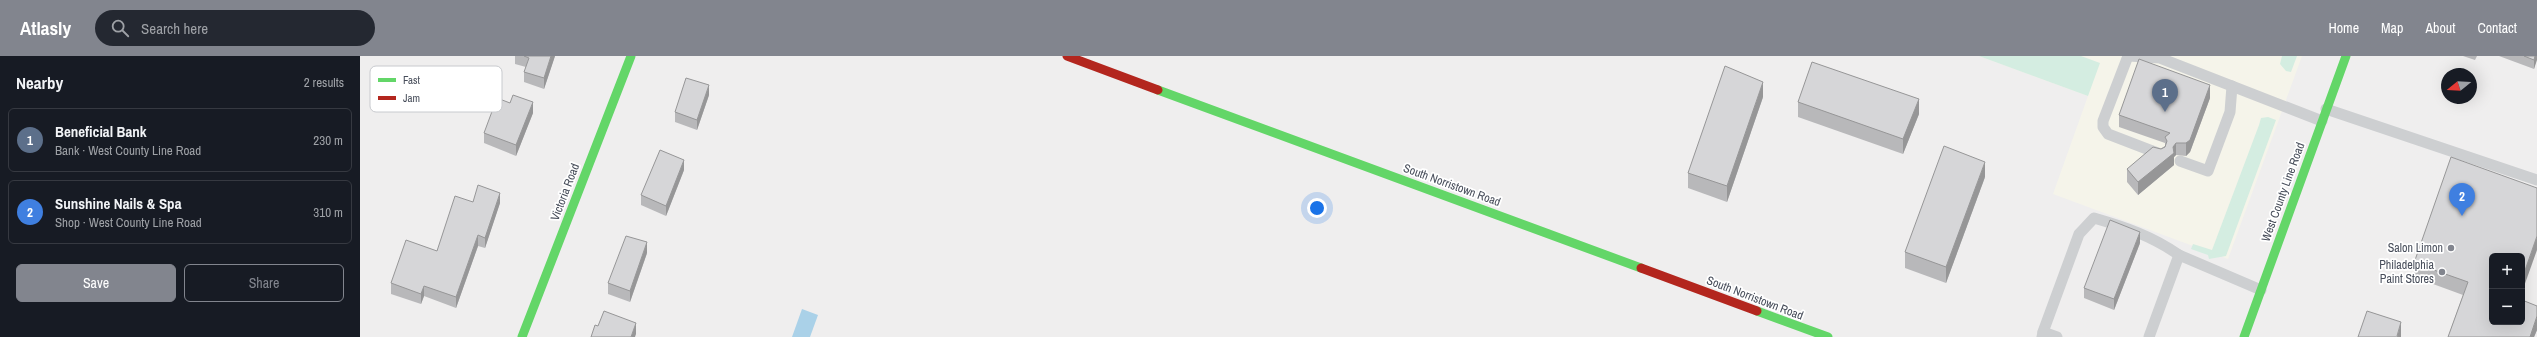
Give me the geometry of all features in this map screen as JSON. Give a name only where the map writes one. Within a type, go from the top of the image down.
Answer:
[{"type":"street","name":"Victoria Road","points":[[522,337],[631,56]]},
{"type":"street","name":"South Norristown Road","points":[[1067,56],[1828,337]]},
{"type":"street","name":"West County Line Road","points":[[2244,337],[2346,56]]},
{"type":"lane","points":[[2160,154],[2108,134],[2103,127],[2103,121],[2129,56],[2160,58],[2322,121]]},
{"type":"lane","points":[[2180,161],[2208,171],[2230,112],[2232,86]]},
{"type":"lane","points":[[2326,109],[2537,180]]},
{"type":"lane","points":[[2056,337],[2043,335],[2079,234],[2094,218],[2130,228],[2152,238],[2179,255],[2261,290]]},
{"type":"lane","points":[[2149,337],[2179,255]]},
{"type":"shaded area","points":[[1979,56],[2302,56],[2228,259],[2053,194],[2088,96]]},
{"type":"green space","points":[[1979,56],[2081,56],[2100,63],[2088,96]]},
{"type":"green space","points":[[2282,56],[2297,56],[2291,72],[2286,71],[2280,64]]},
{"type":"green space","points":[[2268,117],[2276,120],[2226,256],[2209,259],[2208,255],[2191,249],[2193,244],[2212,250],[2261,118]]},
{"type":"water","points":[[802,309],[818,315],[810,337],[792,337]]},
{"type":"building","points":[[524,56],[551,56],[544,78],[524,72],[529,58]]},
{"type":"building","points":[[2524,56],[2535,56],[2534,60]]},
{"type":"building","points":[[2139,59],[2210,85],[2190,140],[2186,143],[2176,143],[2173,147],[2174,153],[2138,182],[2127,169],[2153,147],[2161,149],[2165,147],[2167,141],[2165,137],[2170,133],[2119,115]]},
{"type":"building","points":[[1812,62],[1919,99],[1903,139],[1798,102]]},
{"type":"building","points":[[1725,66],[1763,82],[1727,186],[1688,173]]},
{"type":"building","points":[[686,78],[709,85],[697,120],[675,112]]},
{"type":"building","points":[[513,95],[533,102],[516,145],[484,133],[492,112],[502,112],[502,100],[510,103]]},
{"type":"building","points":[[1944,146],[1985,162],[1946,267],[1905,252]]},
{"type":"building","points":[[660,150],[684,160],[666,206],[641,195]]},
{"type":"building","points":[[2451,157],[2537,188],[2537,236],[2525,270],[2525,253],[2489,253],[2489,325],[2525,325],[2525,301],[2537,306],[2537,316],[2530,337],[2448,337],[2468,282],[2414,263]]},
{"type":"building","points":[[478,185],[500,193],[485,238],[478,235],[456,297],[424,286],[421,294],[391,283],[406,240],[437,251],[455,196],[473,202]]},
{"type":"building","points":[[2110,220],[2140,232],[2114,299],[2084,288]]},
{"type":"building","points":[[626,236],[647,242],[630,291],[608,283]]},
{"type":"building","points":[[604,311],[636,323],[631,337],[591,337],[595,325],[598,326]]},
{"type":"building","points":[[2367,311],[2401,322],[2397,336],[2399,337],[2358,337]]},
{"type":"traffic: fast","points":[[522,337],[631,56]]},
{"type":"traffic: fast","points":[[2244,337],[2346,56]]},
{"type":"traffic: fast","points":[[1158,90],[1641,268]]},
{"type":"traffic: fast","points":[[1757,311],[1828,337]]},
{"type":"traffic: jam","points":[[1067,56],[1158,90]]},
{"type":"traffic: jam","points":[[1641,268],[1757,311]]},
{"type":"place","name":"Beneficial Bank","points":[[2165,112]]},
{"type":"place","name":"Sunshine Nails & Spa","points":[[2462,216]]},
{"type":"place","name":"Salon Limon","points":[[2451,248]]},
{"type":"place","name":"Philadelphia Paint Stores","points":[[2442,272]]}]
